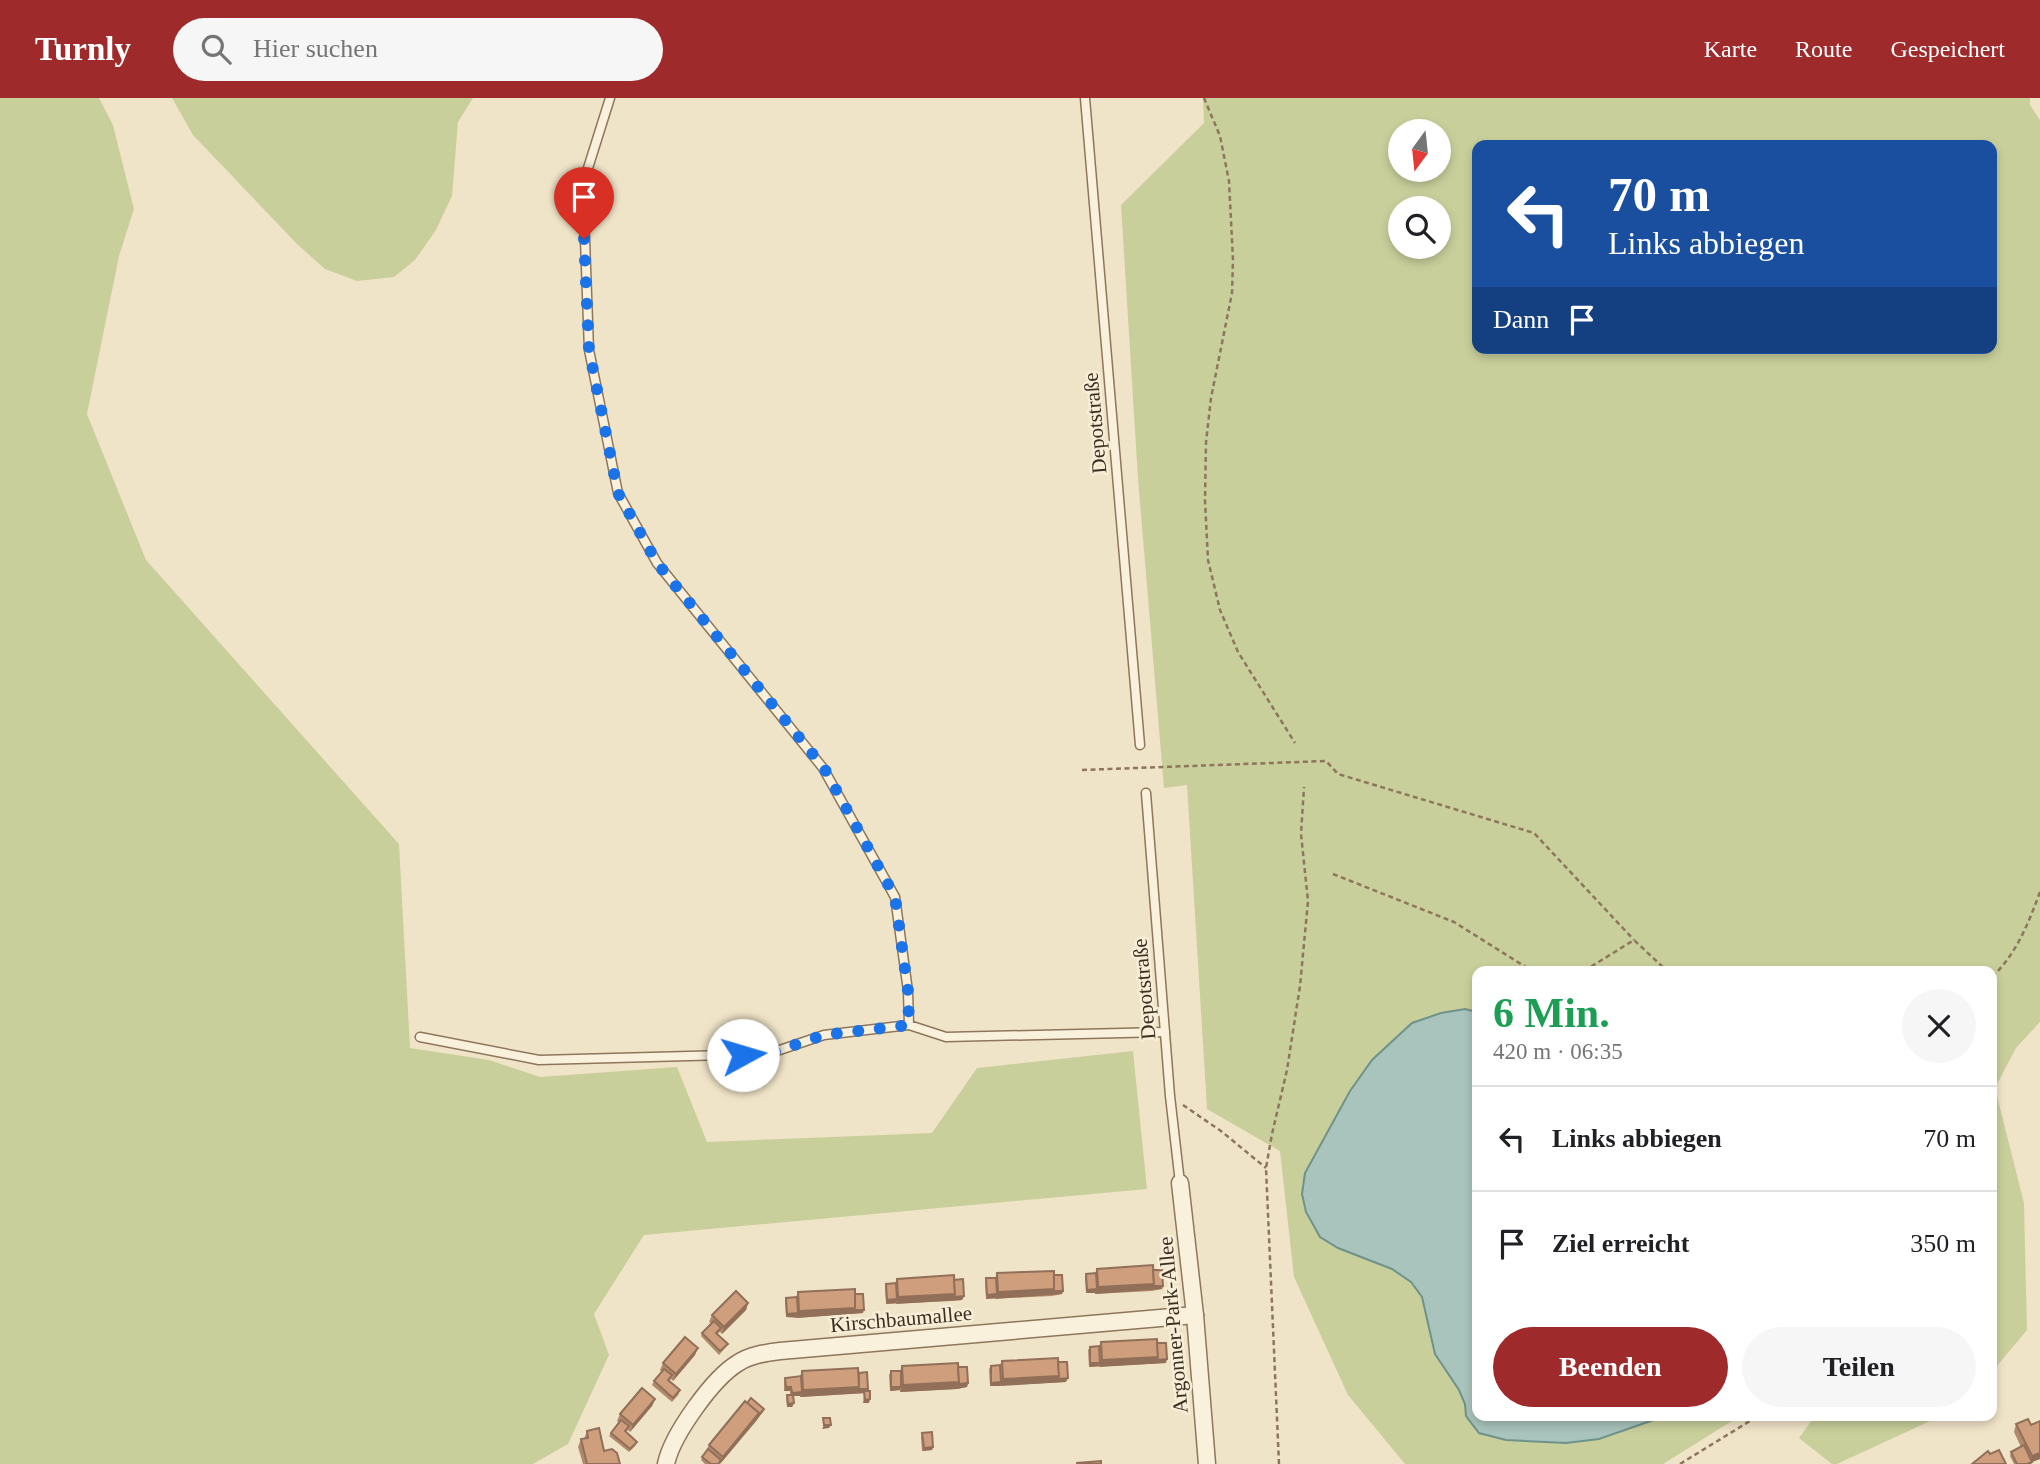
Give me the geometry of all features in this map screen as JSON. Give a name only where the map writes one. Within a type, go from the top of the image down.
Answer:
[{"type":"street","name":"Argonner-Park-Allee","points":[[1180,1183],[1195,1315],[1207,1464]]},
{"type":"street","name":"Kirschbaumallee","points":[[666,1464],[675,1437],[688,1418],[730,1368],[751,1357],[780,1351],[1195,1315]]},
{"type":"lane","points":[[610,98],[583,184],[589,350],[618,493],[657,563],[824,768],[895,897],[908,991],[909,1025]]},
{"type":"lane","name":"Depotstraße","points":[[1084,98],[1140,745]]},
{"type":"lane","name":"Depotstraße","points":[[1146,793],[1170,1096],[1180,1183]]},
{"type":"lane","points":[[420,1037],[539,1060],[768,1054],[824,1035],[909,1025],[946,1037],[1165,1032]]},
{"type":"path","points":[[1204,98],[1220,136],[1229,181],[1233,260],[1232,293],[1211,398],[1206,442],[1208,560],[1220,610],[1238,652],[1295,743]]},
{"type":"path","points":[[1082,770],[1326,761],[1338,774],[1534,833],[1662,966]]},
{"type":"path","points":[[1279,1464],[1266,1168],[1287,1070],[1300,986],[1308,901],[1301,834],[1304,787]]},
{"type":"path","points":[[1333,874],[1454,922],[1524,966]]},
{"type":"path","points":[[1997,972],[2014,953],[2040,892]]},
{"type":"path","points":[[1592,966],[1634,940]]},
{"type":"path","points":[[1170,1096],[1266,1168]]},
{"type":"path","points":[[1680,1464],[1750,1421]]},
{"type":"green space","points":[[0,98],[99,98],[113,125],[134,209],[119,256],[87,414],[146,560],[399,844],[410,1048],[489,1060],[540,1077],[677,1067],[707,1142],[932,1133],[977,1068],[1133,1051],[1147,1189],[644,1235],[594,1314],[609,1355],[568,1444],[533,1464],[0,1464]]},
{"type":"green space","points":[[172,98],[473,98],[458,122],[452,196],[436,230],[415,260],[394,277],[357,281],[325,269],[298,245],[193,135]]},
{"type":"green space","points":[[1203,98],[2030,98],[2030,105],[2040,120],[2040,1022],[2016,1048],[1997,1084],[1997,966],[1472,966],[1472,1011],[1465,1009],[1305,1173],[1302,1194],[1306,1212],[1320,1237],[1338,1248],[1392,1269],[1411,1282],[1422,1297],[1441,1365],[1459,1390],[1465,1404],[1466,1416],[1479,1433],[1506,1440],[1566,1443],[1599,1439],[1651,1421],[1732,1421],[1663,1464],[1405,1464],[1348,1395],[1294,1277],[1280,1151],[1207,1109],[1187,785],[1164,788],[1138,479],[1121,205],[1204,123]]},
{"type":"green space","points":[[1997,1096],[2024,1203],[2027,1330],[1997,1366]]},
{"type":"green space","points":[[1811,1421],[1930,1421],[1837,1464],[1832,1464],[1799,1438]]},
{"type":"water","points":[[1465,1009],[1472,1011],[1472,1421],[1651,1421],[1599,1439],[1566,1443],[1506,1440],[1479,1433],[1466,1416],[1465,1404],[1459,1390],[1435,1354],[1422,1297],[1411,1282],[1392,1269],[1338,1248],[1320,1237],[1306,1212],[1302,1194],[1305,1173],[1350,1091],[1372,1060],[1412,1023],[1441,1013]]},
{"type":"building","points":[[1153,1265],[1154,1284],[1098,1287],[1097,1269]]},
{"type":"building","points":[[1153,1270],[1162,1270],[1163,1286],[1153,1286]]},
{"type":"building","points":[[1054,1271],[1054,1289],[998,1292],[997,1273]]},
{"type":"building","points":[[1096,1273],[1097,1289],[1087,1290],[1086,1274]]},
{"type":"building","points":[[954,1275],[955,1294],[898,1297],[897,1279]]},
{"type":"building","points":[[1054,1275],[1062,1275],[1063,1291],[1054,1291]]},
{"type":"building","points":[[986,1278],[996,1278],[997,1294],[987,1295]]},
{"type":"building","points":[[963,1279],[964,1296],[954,1297],[954,1280]]},
{"type":"building","points":[[896,1283],[897,1299],[887,1300],[886,1284]]},
{"type":"building","points":[[855,1289],[855,1308],[799,1311],[798,1292]]},
{"type":"building","points":[[736,1291],[748,1303],[724,1327],[712,1315]]},
{"type":"building","points":[[855,1294],[863,1294],[864,1310],[854,1310]]},
{"type":"building","points":[[797,1297],[798,1313],[787,1314],[786,1298]]},
{"type":"building","points":[[714,1321],[721,1328],[716,1333],[728,1344],[720,1351],[702,1333]]},
{"type":"building","points":[[685,1337],[698,1348],[676,1374],[663,1363]]},
{"type":"building","points":[[1157,1339],[1158,1357],[1102,1360],[1101,1342]]},
{"type":"building","points":[[1157,1343],[1166,1343],[1167,1359],[1157,1360]]},
{"type":"building","points":[[1099,1346],[1100,1363],[1090,1363],[1090,1347]]},
{"type":"building","points":[[1058,1358],[1059,1376],[1003,1379],[1002,1361]]},
{"type":"building","points":[[1058,1362],[1067,1362],[1068,1378],[1058,1379]]},
{"type":"building","points":[[958,1363],[959,1382],[903,1385],[902,1366]]},
{"type":"building","points":[[1000,1365],[1001,1382],[991,1383],[991,1366]]},
{"type":"building","points":[[958,1367],[967,1367],[968,1383],[958,1384]]},
{"type":"building","points":[[858,1368],[859,1387],[803,1390],[802,1371]]},
{"type":"building","points":[[664,1369],[672,1375],[668,1380],[680,1390],[673,1398],[654,1381]]},
{"type":"building","points":[[891,1371],[901,1371],[901,1387],[891,1387]]},
{"type":"building","points":[[867,1372],[868,1389],[858,1389],[859,1373]]},
{"type":"building","points":[[801,1376],[802,1392],[792,1393],[791,1387],[786,1387],[785,1378]]},
{"type":"building","points":[[642,1388],[655,1399],[633,1425],[620,1414]]},
{"type":"building","points":[[864,1391],[870,1391],[870,1399],[865,1400]]},
{"type":"building","points":[[787,1395],[793,1395],[794,1403],[788,1404]]},
{"type":"building","points":[[751,1398],[764,1409],[759,1415],[747,1403]]},
{"type":"building","points":[[745,1401],[759,1413],[723,1457],[709,1445]]},
{"type":"building","points":[[823,1418],[830,1418],[831,1425],[824,1425]]},
{"type":"building","points":[[2028,1419],[2031,1425],[2040,1421],[2040,1453],[2032,1456],[2016,1424]]},
{"type":"building","points":[[621,1420],[629,1426],[625,1431],[637,1442],[630,1449],[611,1433]]},
{"type":"building","points":[[599,1428],[604,1451],[612,1449],[617,1453],[620,1464],[587,1464],[581,1439],[588,1438],[587,1431]]},
{"type":"building","points":[[932,1432],[933,1447],[924,1448],[922,1433]]},
{"type":"building","points":[[2024,1445],[2032,1462],[2017,1464],[2011,1452]]},
{"type":"building","points":[[708,1449],[721,1460],[718,1464],[711,1464],[702,1457]]},
{"type":"building","points":[[1999,1450],[2006,1464],[1972,1464],[1988,1451],[1990,1454]]},
{"type":"building","points":[[1101,1461],[1101,1464],[1077,1464],[1077,1463]]},
{"type":"route","points":[[584,239],[589,350],[618,493],[657,563],[824,768],[895,897],[908,991],[909,1025],[824,1035],[768,1054],[743,1055]]}]
